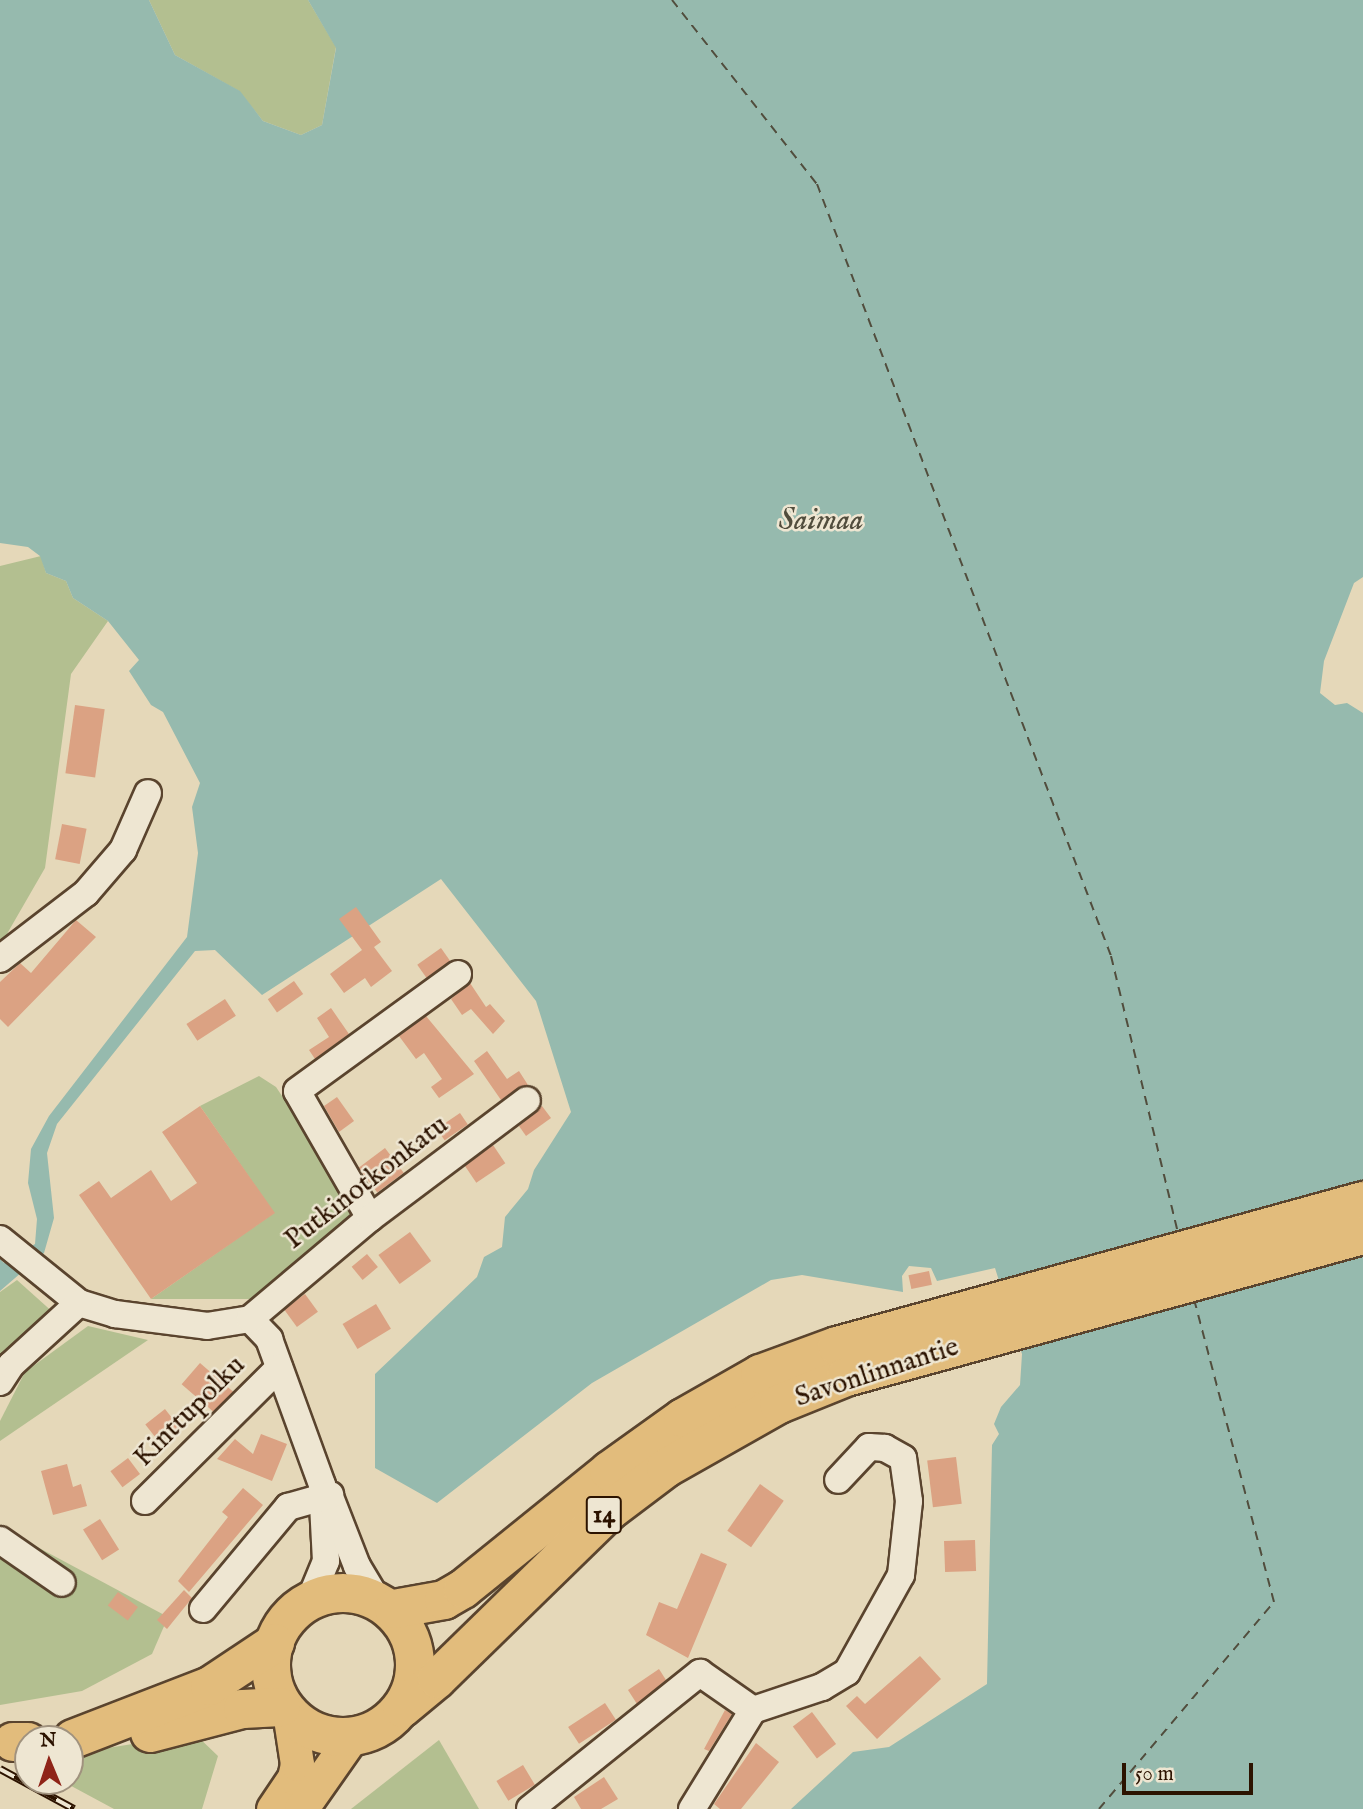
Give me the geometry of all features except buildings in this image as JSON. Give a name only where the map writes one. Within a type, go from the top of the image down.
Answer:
[{"type":"highway","name":"Savonlinnantie","points":[[402,1708],[437,1679],[609,1510],[666,1468],[779,1404],[841,1362],[1363,1201]]},
{"type":"highway","name":"Savonlinnantie","points":[[386,1604],[444,1600],[463,1589],[547,1518],[683,1418],[760,1374],[841,1362],[1363,1235]]},
{"type":"highway","name":"14","points":[[84,1734],[210,1686],[275,1643],[309,1602],[340,1593],[386,1604]]},
{"type":"highway","points":[[386,1604],[409,1632],[414,1649],[413,1671],[402,1708]]},
{"type":"highway","points":[[275,1643],[274,1682],[286,1712]]},
{"type":"highway","name":"14","points":[[84,1739],[139,1737],[243,1709],[286,1712],[318,1733],[353,1735],[385,1724],[402,1708]]},
{"type":"main road","points":[[273,1809],[294,1778],[297,1764],[286,1712]]},
{"type":"main road","points":[[301,1809],[353,1735]]},
{"type":"street","points":[[0,959],[86,893],[123,850],[148,793]]},
{"type":"street","points":[[370,1217],[296,1091],[458,974]]},
{"type":"street","name":"Putkinotkonkatu","points":[[250,1319],[370,1217],[527,1100]]},
{"type":"street","points":[[7,1245],[79,1303],[115,1314],[207,1325],[250,1319],[269,1339],[323,1489],[357,1566],[386,1604]]},
{"type":"street","points":[[0,1382],[11,1365],[79,1303]]},
{"type":"street","name":"Kinttupolku","points":[[145,1501],[279,1368]]},
{"type":"street","points":[[692,1809],[753,1710],[822,1688],[847,1672],[878,1621],[901,1575],[908,1534],[903,1458],[885,1448],[869,1447],[838,1480]]},
{"type":"street","points":[[309,1602],[326,1561],[323,1489]]},
{"type":"street","points":[[203,1609],[288,1507],[323,1489]]},
{"type":"street","points":[[0,1540],[62,1583]]},
{"type":"street","points":[[530,1809],[700,1673],[753,1710]]},
{"type":"green space","points":[[149,0],[308,0],[336,47],[322,125],[301,135],[263,121],[239,91],[175,55]]},
{"type":"green space","points":[[41,556],[46,573],[66,581],[73,598],[108,621],[71,674],[45,868],[0,946],[0,566]]},
{"type":"green space","points":[[259,1076],[276,1087],[350,1198],[356,1212],[347,1231],[253,1299],[151,1299],[274,1213],[200,1106]]},
{"type":"green space","points":[[17,1280],[56,1315],[0,1361],[0,1292]]},
{"type":"green space","points":[[88,1326],[148,1340],[0,1441],[0,1421],[25,1372]]},
{"type":"green space","points":[[0,1527],[168,1617],[152,1654],[82,1691],[0,1705]]},
{"type":"green space","points":[[195,1734],[218,1756],[202,1809],[114,1809],[84,1793],[84,1752]]},
{"type":"green space","points":[[439,1740],[479,1809],[351,1809]]},
{"type":"water","name":"Saimaa","points":[[0,0],[149,0],[175,55],[240,91],[263,121],[301,135],[322,125],[336,48],[308,0],[1363,0],[1363,577],[1354,583],[1324,661],[1320,693],[1335,705],[1347,703],[1363,713],[1363,1809],[791,1809],[853,1752],[889,1747],[987,1684],[992,1445],[999,1434],[994,1424],[1001,1407],[1020,1385],[1022,1354],[995,1268],[937,1281],[931,1268],[909,1266],[902,1276],[903,1292],[802,1275],[771,1280],[592,1383],[437,1503],[375,1468],[375,1374],[477,1277],[484,1257],[502,1247],[505,1217],[528,1189],[534,1170],[571,1112],[536,1001],[441,879],[262,995],[215,950],[195,951],[57,1124],[47,1153],[54,1218],[44,1253],[0,1291],[0,1259],[4,1263],[35,1244],[37,1219],[28,1183],[31,1149],[49,1116],[187,937],[198,853],[192,807],[200,783],[163,712],[151,705],[129,671],[139,660],[108,621],[73,598],[66,581],[46,573],[40,556],[28,547],[0,543]]},
{"type":"ferry route","points":[[672,0],[817,184],[1111,956],[1178,1233]]},
{"type":"ferry route","points":[[1099,1809],[1274,1602],[1194,1300]]},
{"type":"railway","points":[[0,1769],[74,1809]]}]
